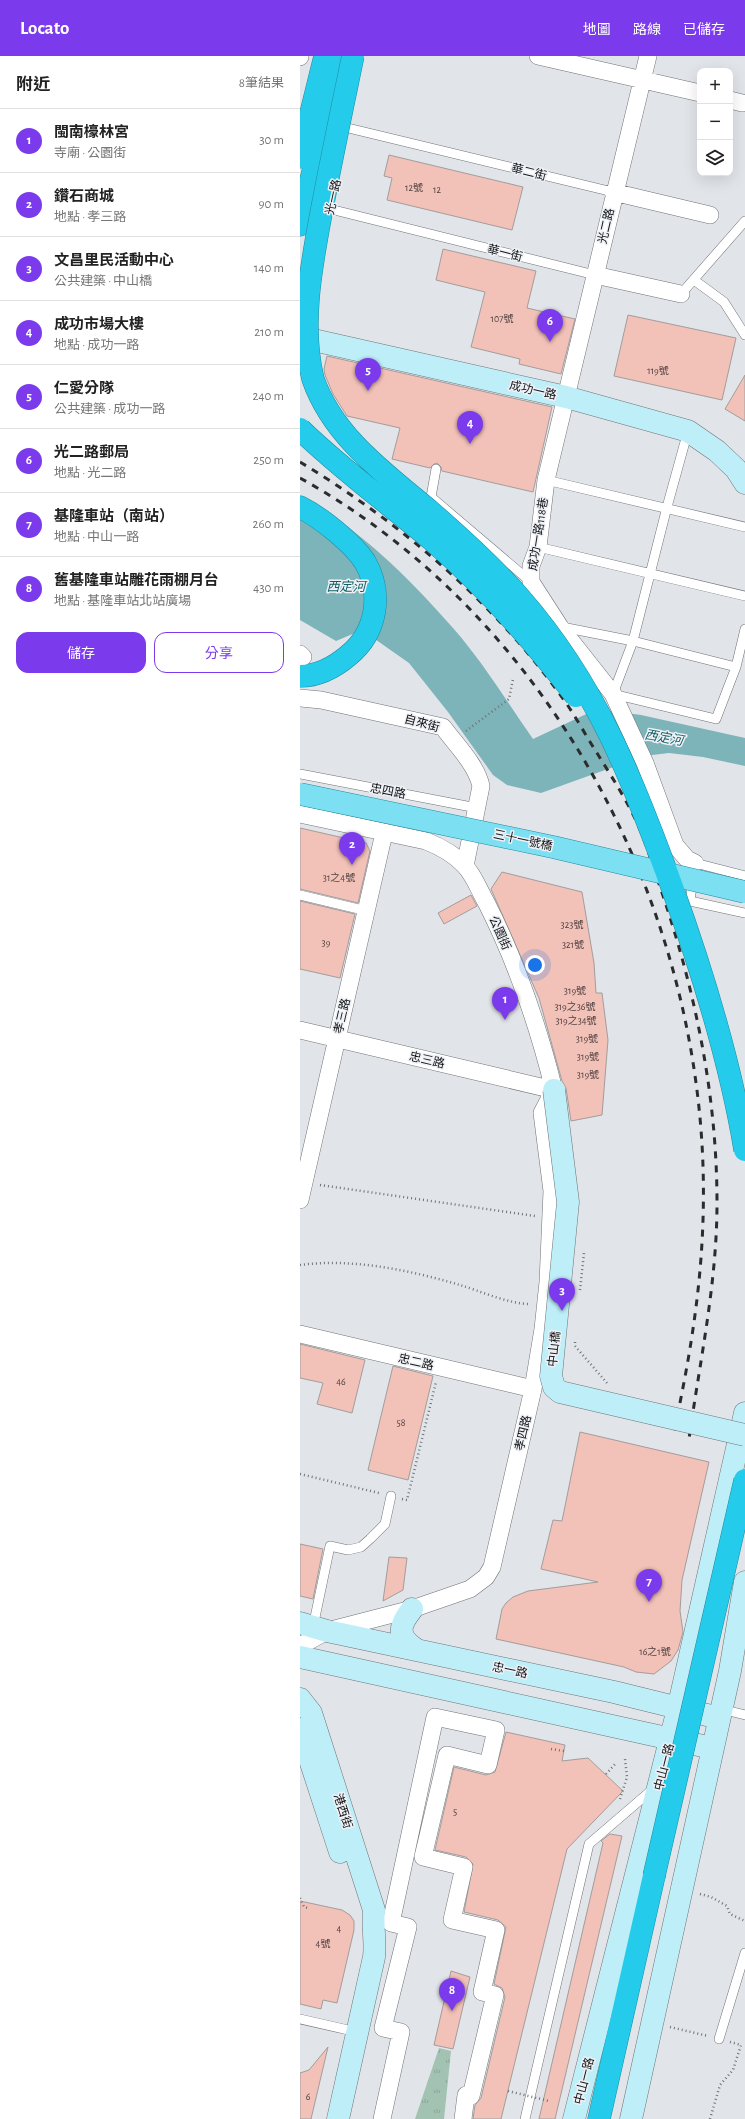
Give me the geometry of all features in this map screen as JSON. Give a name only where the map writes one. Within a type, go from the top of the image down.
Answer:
[{"type":"highway","points":[[300,104],[312,56]]},
{"type":"highway","points":[[300,157],[325,56]]},
{"type":"highway","points":[[300,225],[341,56]]},
{"type":"highway","points":[[353,56],[334,143],[307,287],[304,318],[306,349],[312,378],[325,407],[342,430],[360,450],[471,548],[518,595],[538,619],[586,687],[617,747],[634,786],[681,913],[716,1021],[730,1075],[745,1150]]},
{"type":"highway","points":[[300,429],[322,451],[433,541],[468,574],[527,635],[576,696],[634,786]]},
{"type":"highway","points":[[300,508],[318,518],[358,554],[369,572],[375,605],[369,632],[360,645],[351,654],[329,669],[301,662]]},
{"type":"highway","points":[[599,2119],[745,1480]]},
{"type":"main road","name":"三十一號橋","points":[[300,794],[553,847],[745,892]]},
{"type":"street","name":"光一路","points":[[302,338],[348,128],[362,56]]},
{"type":"street","points":[[538,56],[697,92]]},
{"type":"street","name":"光二路","points":[[566,397],[614,192],[648,56]]},
{"type":"street","name":"華二街","points":[[614,192],[710,215]]},
{"type":"street","name":"華一街","points":[[595,275],[681,294]]},
{"type":"street","name":"成功一路","points":[[302,338],[566,397],[688,431],[717,450],[736,470],[745,483]]},
{"type":"street","name":"成功一路118巷","points":[[566,397],[546,480],[538,547],[531,566],[531,582],[560,627],[612,694],[645,763],[675,845],[687,859],[695,863]]},
{"type":"street","name":"自來街","points":[[300,698],[321,700],[443,727],[479,776],[481,786],[465,866]]},
{"type":"street","points":[[300,814],[384,833]]},
{"type":"street","name":"公園街","points":[[384,833],[434,844],[456,857],[465,866],[493,917],[516,970],[546,1056],[554,1090]]},
{"type":"street","name":"孝三路","points":[[300,1200],[384,833]]},
{"type":"street","name":"忠三路","points":[[300,1030],[554,1090]]},
{"type":"street","name":"孝四路","points":[[300,1646],[313,1627],[412,1609],[470,1589],[486,1577],[492,1567],[533,1389],[546,1305],[552,1191],[542,1113],[554,1090]]},
{"type":"street","name":"中山橋","points":[[554,1090],[568,1189],[551,1376],[554,1387],[560,1392],[745,1435]]},
{"type":"street","name":"忠二路","points":[[300,1334],[533,1389]]},
{"type":"street","name":"中山一路","points":[[574,2119],[671,1739],[745,1413]]},
{"type":"street","points":[[630,2119],[730,1671],[745,1586]]},
{"type":"street","points":[[412,1609],[405,1620],[401,1631],[405,1641],[417,1650]]},
{"type":"street","name":"忠一路","points":[[313,1627],[614,1692],[678,1709],[720,1714]]},
{"type":"street","points":[[730,1671],[745,1638]]},
{"type":"street","points":[[300,1657],[712,1748]]},
{"type":"street","name":"港西街","points":[[300,1699],[311,1713],[374,1910],[372,1927],[375,1949],[338,2119]]},
{"type":"street","points":[[382,2119],[401,2032],[383,2028],[408,1927],[391,1923],[435,1717],[496,1730],[488,1765],[447,1755],[423,1857],[464,1867],[452,1920],[496,1930],[482,1992],[495,1995],[470,2096],[466,2095],[462,2119]]},
{"type":"street","name":"港西街","points":[[300,1729],[360,1914],[372,1927]]},
{"type":"lane","name":"華二街","points":[[348,128],[614,192]]},
{"type":"lane","name":"華一街","points":[[330,209],[595,275]]},
{"type":"lane","points":[[681,294],[745,221]]},
{"type":"lane","points":[[694,280],[724,302],[745,335]]},
{"type":"lane","points":[[688,431],[666,507],[633,641],[612,694],[716,719],[736,667],[745,629]]},
{"type":"lane","points":[[436,469],[431,497],[531,582]]},
{"type":"lane","points":[[546,480],[666,507],[745,527]]},
{"type":"lane","points":[[538,547],[745,596]]},
{"type":"lane","points":[[560,627],[633,641],[736,667]]},
{"type":"lane","name":"忠四路","points":[[300,774],[477,808]]},
{"type":"lane","points":[[745,876],[695,863],[690,901],[745,913]]},
{"type":"lane","points":[[300,895],[367,911]]},
{"type":"lane","points":[[313,1627],[330,1546],[348,1550],[361,1547],[385,1524],[391,1496]]},
{"type":"lane","points":[[720,1714],[745,1715]]},
{"type":"lane","points":[[525,2119],[589,1844],[660,1783]]},
{"type":"lane","points":[[719,2039],[745,1953]]},
{"type":"lane","points":[[300,2019],[357,2032]]},
{"type":"path","points":[[453,741],[509,699],[513,679]]},
{"type":"path","points":[[304,1182],[551,1218]]},
{"type":"path","points":[[580,1296],[584,1249]]},
{"type":"path","points":[[300,1265],[319,1262],[375,1267],[429,1276],[524,1304],[546,1305]]},
{"type":"path","points":[[575,1336],[575,1346],[609,1384]]},
{"type":"path","points":[[300,1474],[407,1500],[439,1367]]},
{"type":"path","points":[[551,1749],[564,1752]]},
{"type":"path","points":[[622,1796],[627,1771],[625,1759]]},
{"type":"path","points":[[606,1774],[616,1762]]},
{"type":"path","points":[[682,1889],[711,1897],[728,1906],[730,1914],[745,1920]]},
{"type":"path","points":[[300,1898],[304,1907],[308,1908]]},
{"type":"path","points":[[652,2022],[741,2045],[733,2070],[720,2086],[710,2119]]},
{"type":"path","points":[[508,2092],[549,2101]]},
{"type":"green space","points":[[439,2048],[451,2051],[444,2119],[415,2119]]},
{"type":"water","name":"西定河","points":[[300,496],[343,523],[382,555],[419,591],[464,641],[533,739],[597,709],[641,715],[745,738],[745,766],[703,757],[669,753],[644,756],[541,793],[507,785],[493,775],[448,712],[409,663],[362,630],[336,641],[300,620]]},
{"type":"building","points":[[389,155],[523,187],[512,230],[387,200],[392,178],[384,176]]},
{"type":"building","points":[[443,249],[536,271],[527,308],[575,319],[561,374],[519,364],[520,359],[471,347],[485,292],[436,280]]},
{"type":"building","points":[[628,315],[736,338],[722,400],[614,376]]},
{"type":"building","points":[[327,356],[552,407],[533,492],[442,471],[441,467],[437,463],[430,468],[392,459],[400,428],[347,416],[333,394],[325,375],[324,369]]},
{"type":"building","points":[[745,375],[745,421],[725,409]]},
{"type":"building","points":[[300,828],[366,843],[370,851],[358,903],[300,889]]},
{"type":"building","points":[[502,872],[582,892],[594,963],[596,993],[602,993],[608,1040],[602,1115],[571,1121],[566,1088],[562,1081],[539,998],[491,889]]},
{"type":"building","points":[[471,895],[477,906],[444,924],[438,913]]},
{"type":"building","points":[[300,901],[355,914],[340,978],[300,969]]},
{"type":"building","points":[[300,1344],[365,1360],[352,1413],[317,1404],[323,1383],[300,1378]]},
{"type":"building","points":[[393,1366],[433,1376],[408,1480],[368,1470]]},
{"type":"building","points":[[580,1432],[709,1462],[682,1580],[680,1611],[683,1632],[678,1650],[671,1661],[654,1674],[636,1672],[624,1667],[496,1639],[502,1609],[513,1597],[528,1591],[598,1582],[541,1569],[553,1520],[562,1521]]},
{"type":"building","points":[[300,1544],[323,1549],[313,1599],[300,1596]]},
{"type":"building","points":[[389,1557],[407,1558],[403,1590],[383,1601]]},
{"type":"building","points":[[506,1732],[565,1745],[562,1761],[588,1758],[623,1791],[567,1849],[501,2119],[473,2119],[475,2105],[481,2098],[505,1997],[502,1988],[494,1984],[506,1927],[498,1920],[464,1912],[473,1864],[466,1857],[435,1850],[454,1767],[486,1775],[495,1772]]},
{"type":"building","points":[[610,1834],[622,1836],[555,2119],[539,2119],[603,1843],[601,1841]]},
{"type":"building","points":[[300,1901],[342,1910],[350,1915],[354,1921],[354,1930],[337,2003],[323,2000],[321,2009],[300,2004]]},
{"type":"building","points":[[451,1971],[470,1977],[453,2049],[434,2045]]},
{"type":"building","points":[[328,2047],[311,2119],[300,2119],[300,2073],[309,2070]]},
{"type":"railway","points":[[300,462],[374,511],[410,539],[444,568],[508,631],[564,700],[621,792],[637,822],[671,920],[692,999],[701,1039],[713,1120],[717,1203],[714,1263],[707,1321],[689,1439]]},
{"type":"railway","points":[[300,478],[387,535],[465,604],[532,683],[590,770],[636,863],[671,961],[693,1063],[703,1166],[702,1235],[697,1302],[687,1368],[673,1436]]},
{"type":"place","name":"光二路郵局","points":[[550,342]]},
{"type":"place","name":"仁愛分隊","points":[[368,391]]},
{"type":"place","name":"成功市場大樓","points":[[470,444]]},
{"type":"place","name":"鑽石商城","points":[[352,865]]},
{"type":"place","name":"閩南檺林宮","points":[[505,1020]]},
{"type":"place","name":"文昌里民活動中心","points":[[562,1311]]},
{"type":"place","name":"基隆車站（南站）","points":[[649,1602]]},
{"type":"place","name":"舊基隆車站雕花雨棚月台","points":[[452,2011]]}]
